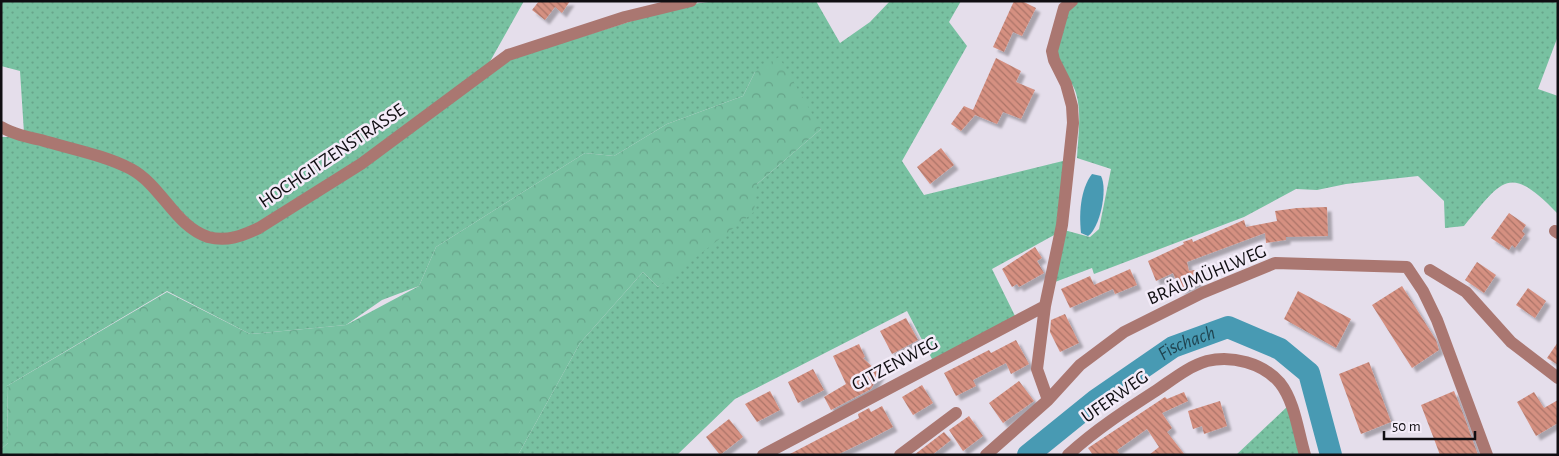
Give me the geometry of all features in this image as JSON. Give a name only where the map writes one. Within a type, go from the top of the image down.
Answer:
[{"type":"street","name":"HOCHGITZENSTRASSE","points":[[1,127],[23,136],[100,157],[132,170],[155,187],[190,227],[209,237],[231,239],[258,228],[361,164],[508,55],[625,17],[691,1]]},
{"type":"street","points":[[1048,400],[1037,369],[1045,306],[1062,225],[1073,123],[1072,106],[1066,84],[1054,60],[1052,51],[1064,8],[1072,1]]},
{"type":"street","name":"BRÄUMÜHLWEG","points":[[986,455],[1048,400],[1080,365],[1124,332],[1202,293],[1275,263],[1395,266],[1407,268],[1412,273],[1437,320],[1487,455]]},
{"type":"street","points":[[1430,270],[1466,292],[1511,342],[1558,378]]},
{"type":"street","name":"GITZENWEG","points":[[763,455],[1045,306]]},
{"type":"street","name":"UFERWEG","points":[[1068,455],[1121,414],[1169,382],[1205,362],[1218,359],[1237,360],[1256,365],[1270,373],[1281,384],[1289,398],[1305,455]]},
{"type":"street","points":[[900,455],[956,413]]},
{"type":"green space","points":[[1,1],[524,1],[488,65],[389,141],[249,228],[221,236],[199,230],[149,177],[24,133],[20,71],[1,66]]},
{"type":"green space","points":[[717,1],[816,1],[840,43],[870,22],[890,1],[961,1],[949,22],[967,46],[902,161],[924,195],[1067,160],[1056,234],[992,269],[1016,318],[933,361],[907,311],[735,399],[677,455],[518,455],[580,343],[643,272],[658,287],[757,184],[821,129],[755,72],[743,96],[667,124],[614,156],[585,153],[436,247],[419,286],[382,300],[346,325],[250,334],[167,291],[7,386],[8,443],[1,449],[1,137],[18,137],[129,171],[192,232],[241,238],[504,61],[683,5]]},
{"type":"green space","points":[[1076,1],[1550,1],[1558,3],[1558,36],[1538,89],[1558,96],[1558,214],[1528,188],[1517,183],[1507,183],[1498,188],[1464,226],[1445,228],[1444,201],[1418,176],[1346,184],[1317,190],[1296,189],[1244,217],[1094,274],[1092,268],[1055,282],[1064,230],[1090,237],[1099,229],[1111,169],[1077,158],[1078,101],[1075,89],[1061,66],[1058,49],[1058,40],[1063,23]]},
{"type":"green space","points":[[779,57],[821,129],[757,184],[754,212],[658,287],[643,272],[580,343],[518,455],[1,455],[1,449],[8,443],[7,386],[167,292],[250,334],[346,325],[419,286],[436,247],[585,153],[614,156],[667,124],[743,96],[755,72]]},
{"type":"green space","points":[[1289,405],[1301,455],[1236,455]]},
{"type":"water","points":[[1092,174],[1101,176],[1104,190],[1099,217],[1088,236],[1081,233],[1080,210],[1085,187]]},
{"type":"building","points":[[539,1],[570,1],[562,13],[555,7],[545,20],[532,10]]},
{"type":"building","points":[[1014,1],[1022,1],[1036,8],[1022,36],[1013,32],[1004,52],[993,47]]},
{"type":"building","points":[[996,58],[1021,71],[1016,82],[1035,90],[1021,119],[1003,112],[997,124],[975,115],[961,131],[951,124],[964,106],[973,110]]},
{"type":"building","points":[[941,148],[954,165],[930,184],[917,167]]},
{"type":"building","points":[[1327,207],[1328,236],[1286,237],[1286,240],[1266,243],[1265,233],[1187,262],[1189,271],[1195,270],[1200,282],[1180,290],[1173,273],[1156,281],[1148,261],[1184,244],[1183,242],[1192,239],[1193,242],[1244,220],[1246,227],[1277,221],[1275,211]]},
{"type":"building","points":[[1509,213],[1526,225],[1522,231],[1525,234],[1515,248],[1512,245],[1509,250],[1491,238]]},
{"type":"building","points":[[1035,247],[1042,258],[1037,261],[1044,273],[1019,287],[1017,284],[1012,287],[1002,269]]},
{"type":"building","points":[[1477,262],[1496,275],[1484,293],[1465,280]]},
{"type":"building","points":[[1130,269],[1137,285],[1115,294],[1113,289],[1070,308],[1061,289],[1090,276],[1094,285]]},
{"type":"building","points":[[1402,286],[1436,340],[1439,350],[1412,368],[1372,305]]},
{"type":"building","points":[[1528,288],[1546,301],[1535,318],[1516,305]]},
{"type":"building","points":[[1298,291],[1351,319],[1336,348],[1284,319]]},
{"type":"building","points":[[1065,314],[1079,343],[1060,352],[1050,332],[1051,320]]},
{"type":"building","points":[[906,318],[918,340],[892,354],[880,331]]},
{"type":"building","points":[[1016,340],[1029,364],[1011,374],[1006,363],[973,380],[976,386],[956,396],[944,373],[989,350],[991,353]]},
{"type":"building","points":[[1558,342],[1558,365],[1547,358]]},
{"type":"building","points":[[859,344],[865,357],[863,358],[880,374],[871,389],[831,410],[824,397],[846,384],[833,356]]},
{"type":"building","points":[[1369,362],[1391,422],[1361,434],[1339,374]]},
{"type":"building","points":[[813,369],[824,390],[798,403],[788,382]]},
{"type":"building","points":[[1019,381],[1034,401],[1003,423],[989,403]]},
{"type":"building","points":[[922,385],[933,403],[913,415],[902,397]]},
{"type":"building","points":[[770,391],[780,410],[757,422],[745,404]]},
{"type":"building","points":[[1454,391],[1478,455],[1440,455],[1421,405]]},
{"type":"building","points":[[1184,392],[1188,401],[1162,413],[1172,428],[1167,432],[1185,455],[1149,455],[1159,447],[1147,429],[1117,450],[1120,455],[1093,455],[1088,448],[1165,397],[1167,399]]},
{"type":"building","points":[[1534,392],[1544,408],[1558,400],[1558,423],[1536,436],[1517,402]]},
{"type":"building","points":[[1220,401],[1227,426],[1204,434],[1202,426],[1193,429],[1188,411]]},
{"type":"building","points":[[882,406],[893,427],[872,438],[837,455],[788,455],[859,418],[858,414],[869,408],[871,412]]},
{"type":"building","points":[[969,416],[983,436],[963,451],[949,430]]},
{"type":"building","points":[[729,419],[743,437],[720,455],[706,437]]},
{"type":"building","points":[[944,432],[951,440],[932,455],[914,455]]},
{"type":"waterway","name":"Fischach","points":[[1028,455],[1096,400],[1173,347],[1228,327],[1280,349],[1309,373],[1331,455]]}]
